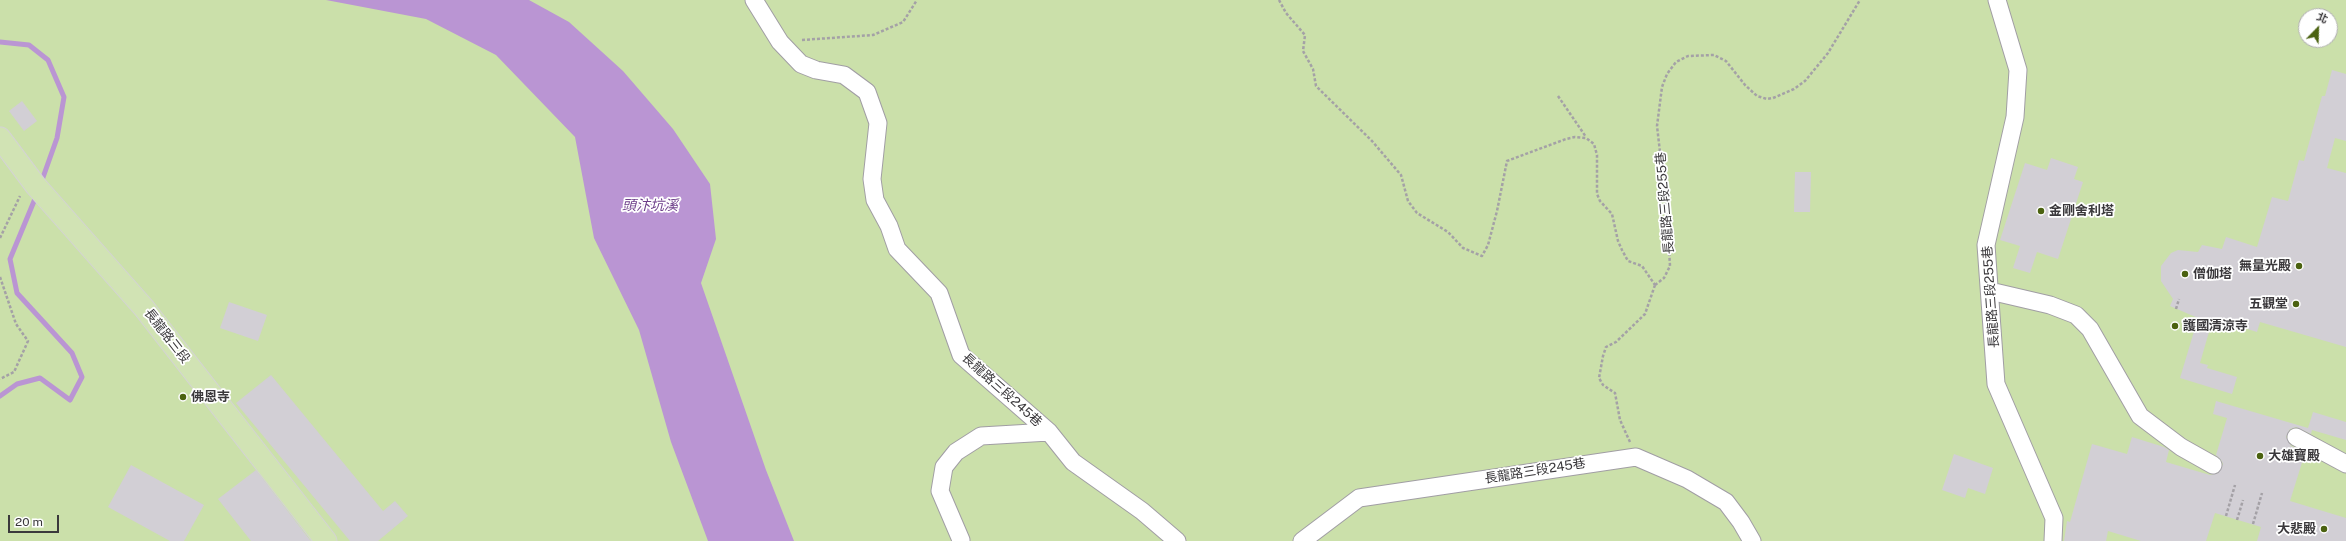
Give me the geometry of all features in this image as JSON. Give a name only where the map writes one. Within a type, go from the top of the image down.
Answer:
[{"type":"main road","name":"長龍路三段","points":[[0,138],[29,177],[144,308],[326,541]]},
{"type":"lane","name":"長龍路三段245巷","points":[[754,0],[780,42],[801,64],[816,70],[844,75],[867,92],[878,123],[872,180],[875,200],[889,226],[897,249],[939,293],[961,355],[1049,432],[1073,462],[1142,511],[1177,541]]},
{"type":"lane","name":"長龍路三段255巷","points":[[1997,0],[2018,70],[2015,117],[1986,245],[1996,384],[2054,518],[2053,541]]},
{"type":"lane","points":[[1990,291],[2050,304],[2076,315],[2090,329],[2140,416],[2181,447],[2213,465]]},
{"type":"lane","points":[[961,540],[940,491],[944,466],[956,452],[981,436],[1049,432]]},
{"type":"lane","points":[[2296,437],[2346,464]]},
{"type":"lane","name":"長龍路三段245巷","points":[[1302,541],[1359,498],[1636,457]]},
{"type":"lane","points":[[1636,457],[1687,479],[1726,502],[1742,522],[1752,541]]},
{"type":"path","points":[[780,42],[873,35],[903,22],[917,0]]},
{"type":"path","points":[[1279,0],[1286,13],[1304,36],[1303,51],[1313,69],[1316,86],[1372,141],[1401,175],[1408,201],[1417,213],[1448,232],[1463,248],[1482,256],[1488,245],[1497,211],[1507,161],[1566,139],[1575,137],[1586,138]]},
{"type":"path","name":"長龍路三段255巷","points":[[1655,285],[1664,278],[1670,266],[1667,213],[1657,126],[1662,87],[1667,74],[1676,62],[1688,56],[1714,55],[1726,61],[1745,85],[1757,96],[1767,99],[1773,98],[1794,89],[1805,81],[1828,53],[1860,0]]},
{"type":"path","points":[[1558,96],[1576,126],[1586,138],[1594,144],[1597,155],[1597,194],[1600,201],[1612,214],[1622,250],[1628,261],[1642,266],[1655,285],[1645,314],[1631,325],[1616,342],[1606,347],[1600,378],[1603,385],[1615,393],[1620,420],[1636,457]]},
{"type":"path","points":[[0,238],[29,177]]},
{"type":"path","points":[[0,277],[16,324],[28,340],[14,372],[0,379]]},
{"type":"path","points":[[2176,309],[2179,299]]},
{"type":"path","points":[[2226,516],[2235,485]]},
{"type":"path","points":[[2253,524],[2262,493]]},
{"type":"path","points":[[2237,520],[2243,500]]},
{"type":"green space","points":[[0,0],[2346,0],[2346,541],[0,541]]},
{"type":"water","name":"頭汴坑溪","points":[[326,0],[529,0],[569,22],[623,71],[673,129],[710,184],[716,239],[701,283],[766,470],[794,541],[708,541],[671,442],[639,330],[594,238],[575,137],[496,55],[426,19]]},
{"type":"building","points":[[2332,70],[2346,74],[2346,141],[2335,138],[2327,168],[2346,173],[2346,347],[2260,322],[2257,332],[2213,318],[2200,363],[2208,365],[2207,368],[2237,377],[2232,394],[2180,378],[2198,318],[2170,306],[2173,299],[2161,281],[2161,266],[2171,253],[2178,250],[2198,252],[2202,245],[2222,249],[2226,237],[2257,247],[2272,197],[2288,201],[2299,160],[2304,161],[2322,96],[2325,96]]},
{"type":"building","points":[[22,101],[37,121],[24,131],[9,111]]},
{"type":"building","name":"金剛舍利塔","points":[[2051,158],[2078,167],[2074,179],[2083,182],[2058,259],[2037,252],[2030,273],[2013,268],[2020,246],[2000,240],[2025,163],[2047,170]]},
{"type":"building","points":[[1795,172],[1811,172],[1810,212],[1794,212]]},
{"type":"building","points":[[229,302],[267,315],[258,341],[220,328]]},
{"type":"building","points":[[271,375],[383,511],[395,501],[408,516],[378,541],[350,541],[236,403]]},
{"type":"building","points":[[2216,401],[2308,428],[2313,412],[2346,422],[2346,440],[2312,430],[2311,434],[2296,427],[2290,429],[2286,437],[2291,446],[2305,453],[2290,501],[2346,518],[2346,541],[2257,541],[2261,527],[2215,513],[2206,541],[2141,541],[2108,531],[2106,541],[2064,541],[2067,521],[2070,522],[2092,444],[2127,454],[2132,437],[2169,450],[2166,462],[2210,475],[2218,473],[2223,464],[2216,455],[2227,418],[2213,414]]},
{"type":"building","points":[[1954,454],[1993,468],[1985,494],[1968,488],[1965,498],[1942,490]]},
{"type":"building","points":[[131,465],[204,505],[184,541],[170,541],[108,507]]},
{"type":"building","points":[[256,470],[311,541],[251,541],[218,499]]},
{"type":"waterway","points":[[0,42],[29,45],[48,60],[64,97],[57,138],[41,183]]},
{"type":"waterway","points":[[0,396],[17,384],[40,378],[70,400],[82,377],[72,353],[17,293],[10,259],[37,194]]},
{"type":"place","name":"金剛舍利塔","points":[[2041,211]]},
{"type":"place","name":"無量光殿","points":[[2299,266]]},
{"type":"place","name":"僧伽塔","points":[[2185,274]]},
{"type":"place","name":"五觀堂","points":[[2296,304]]},
{"type":"place","name":"護國清涼寺","points":[[2175,326]]},
{"type":"place","name":"佛恩寺","points":[[183,397]]},
{"type":"place","name":"大雄寶殿","points":[[2260,456]]},
{"type":"place","name":"大悲殿","points":[[2324,529]]}]
